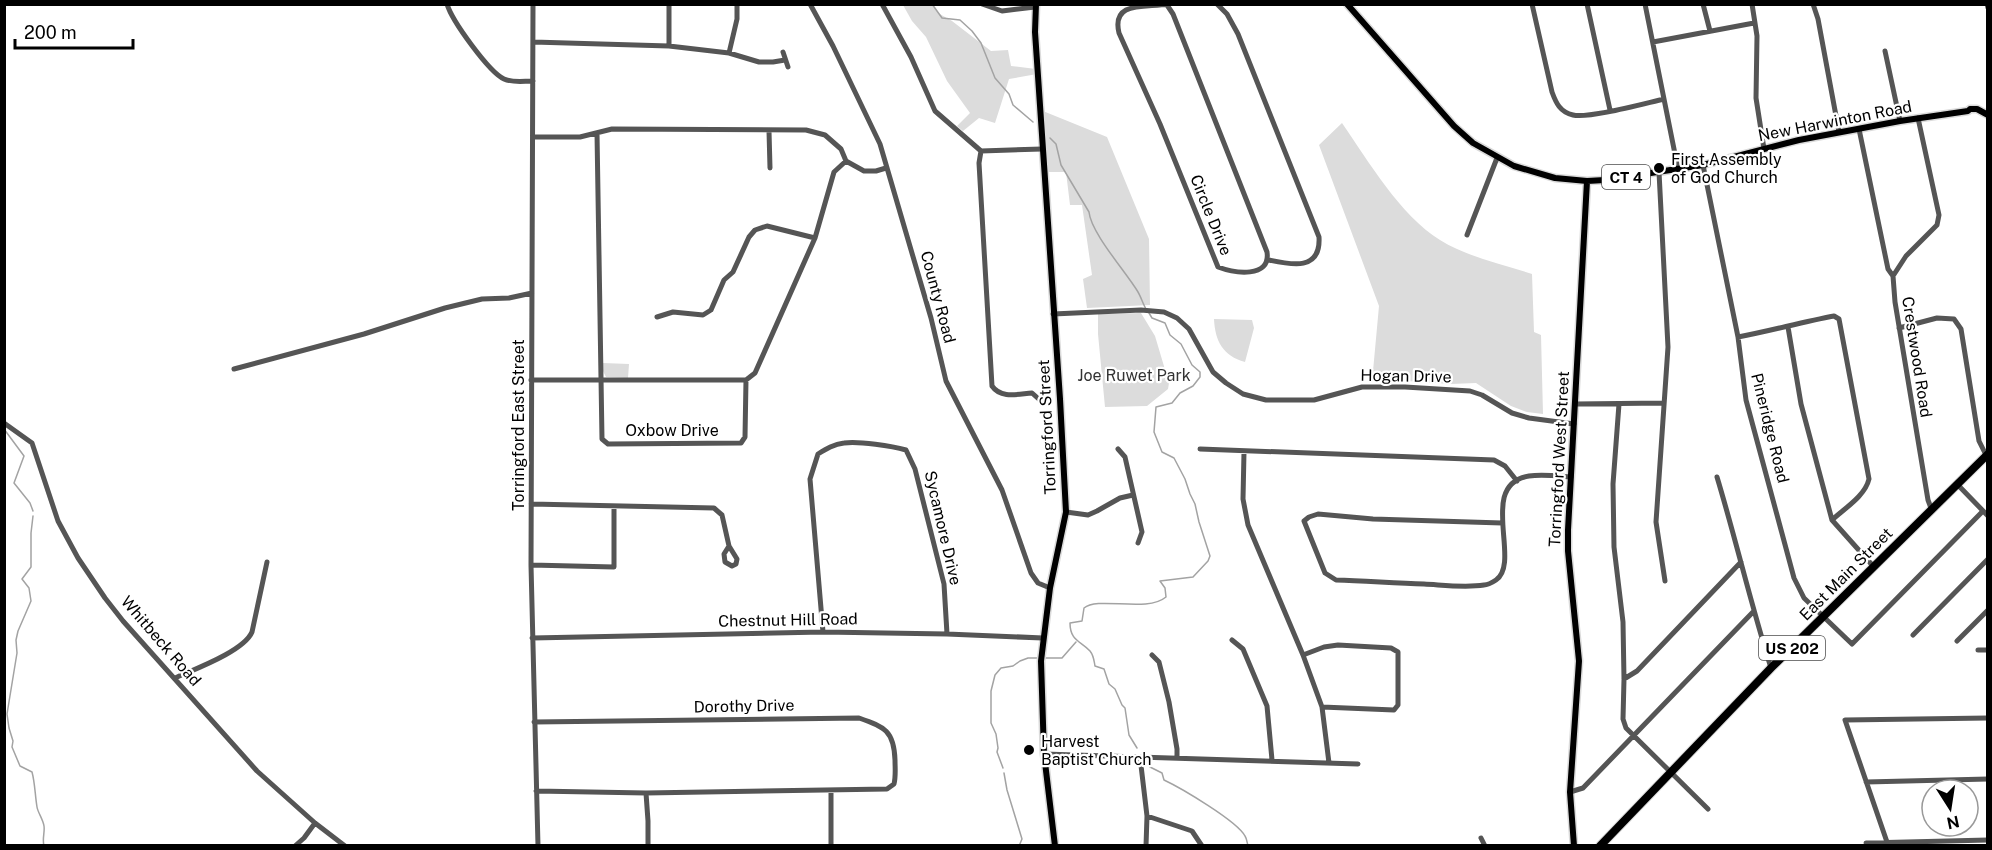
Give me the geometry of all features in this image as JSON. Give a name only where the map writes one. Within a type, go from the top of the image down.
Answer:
[{"type":"highway","name":"East Main Street","points":[[1600,846],[1771,668],[1987,454]]},
{"type":"main road","name":"New Harwinton Road","points":[[1347,4],[1454,126],[1473,143],[1497,158],[1530,172],[1555,178],[1605,180],[1659,172],[1703,165],[1839,132],[1968,111],[1984,113]]},
{"type":"main road","name":"Torringford Street","points":[[1035,6],[1066,512],[1050,588],[1041,658],[1044,754],[1055,846]]},
{"type":"main road","name":"Torringford West Street","points":[[1574,846],[1570,792],[1579,661],[1568,551],[1587,181]]},
{"type":"street","points":[[447,4],[453,19],[495,73],[512,81],[532,81]]},
{"type":"street","name":"Torringford East Street","points":[[533,4],[531,565],[538,846]]},
{"type":"street","points":[[669,4],[669,46]]},
{"type":"street","points":[[729,53],[737,19],[737,4]]},
{"type":"street","name":"County Road","points":[[810,4],[880,144],[931,318],[946,381],[1002,490],[1031,573],[1038,583],[1050,588]]},
{"type":"street","points":[[882,4],[911,57],[935,111],[981,151],[1042,149]]},
{"type":"street","points":[[982,4],[1002,11],[1035,6]]},
{"type":"street","points":[[1217,4],[1227,14],[1238,34],[1319,237],[1320,247],[1309,262],[1300,264],[1269,260]]},
{"type":"street","points":[[1532,4],[1556,104],[1565,112],[1574,116],[1664,99]]},
{"type":"street","points":[[1587,4],[1610,110]]},
{"type":"street","points":[[1645,4],[1678,169]]},
{"type":"street","points":[[1703,4],[1710,31]]},
{"type":"street","points":[[1752,4],[1757,46],[1756,98],[1764,149]]},
{"type":"street","points":[[1812,4],[1818,19],[1839,132]]},
{"type":"street","name":"Circle Drive","points":[[1142,5],[1168,5],[1268,252],[1269,260],[1265,267],[1258,271],[1230,271],[1218,267],[1160,124],[1119,33],[1118,17],[1125,9],[1142,5]]},
{"type":"street","points":[[1653,42],[1754,23]]},
{"type":"street","points":[[533,42],[669,46],[729,53],[759,62],[785,60]]},
{"type":"street","points":[[1885,51],[1900,121]]},
{"type":"street","points":[[783,52],[788,67]]},
{"type":"street","points":[[1984,113],[1988,108]]},
{"type":"street","name":"Crestwood Road","points":[[1918,118],[1939,215],[1936,225],[1906,256],[1893,276],[1918,447],[1931,508]]},
{"type":"street","points":[[533,137],[580,137],[612,129],[806,130],[825,135],[841,149],[846,161],[864,171],[886,168]]},
{"type":"street","points":[[1859,129],[1888,269],[1893,276]]},
{"type":"street","points":[[769,130],[770,168]]},
{"type":"street","name":"Oxbow Drive","points":[[597,133],[602,439],[608,444],[741,443],[746,437],[746,380]]},
{"type":"street","points":[[981,151],[979,163],[993,386],[996,392],[1002,395],[1032,393],[1041,401]]},
{"type":"street","points":[[1467,235],[1497,158]]},
{"type":"street","points":[[531,380],[746,380],[755,373],[815,238],[834,172],[846,161]]},
{"type":"street","name":"Pineridge Road","points":[[1703,165],[1738,337],[1746,400],[1794,578],[1804,598],[1852,644],[1985,513]]},
{"type":"street","points":[[1659,172],[1668,346],[1656,522],[1665,581]]},
{"type":"street","points":[[657,317],[673,312],[703,315],[711,310],[724,280],[733,272],[749,237],[755,230],[767,226],[815,238]]},
{"type":"street","points":[[234,369],[363,334],[445,308],[482,299],[508,298],[532,292]]},
{"type":"street","name":"Hogan Drive","points":[[1053,314],[1161,311],[1177,318],[1189,329],[1213,372],[1243,394],[1266,400],[1314,400],[1362,387],[1470,391],[1482,395],[1512,413],[1574,424]]},
{"type":"street","points":[[1738,337],[1834,316],[1839,319],[1869,480],[1867,487],[1860,495],[1832,520]]},
{"type":"street","points":[[1899,328],[1937,318],[1954,319],[1961,329],[1979,441],[1987,454]]},
{"type":"street","points":[[1788,327],[1801,404],[1832,520],[1872,566]]},
{"type":"street","points":[[1575,404],[1664,403]]},
{"type":"street","points":[[1619,404],[1613,484],[1614,547],[1623,622],[1623,719],[1626,728],[1708,809]]},
{"type":"street","name":"Whitbeck Road","points":[[4,423],[32,443],[58,521],[78,558],[125,624],[257,771],[315,824],[345,846]]},
{"type":"street","name":"Sycamore Drive","points":[[823,632],[810,479],[818,454],[830,447],[845,443],[906,450],[915,469],[944,584],[947,634]]},
{"type":"street","points":[[1118,449],[1125,457],[1142,532],[1138,543]]},
{"type":"street","points":[[1200,449],[1494,460],[1505,466],[1516,481]]},
{"type":"street","points":[[1244,452],[1243,500],[1248,525],[1303,655],[1322,707],[1329,763]]},
{"type":"street","points":[[1502,523],[1373,519],[1317,514],[1304,521],[1325,573],[1336,580],[1486,585],[1499,578],[1505,562],[1503,499],[1509,488],[1516,481],[1527,476],[1571,477]]},
{"type":"street","points":[[1717,477],[1753,612],[1771,668]]},
{"type":"street","points":[[1957,484],[1985,513]]},
{"type":"street","points":[[1066,512],[1088,515],[1120,498],[1133,495]]},
{"type":"street","points":[[531,504],[714,508],[722,515],[729,546]]},
{"type":"street","points":[[531,565],[614,567],[614,506]]},
{"type":"street","points":[[1913,635],[1988,559]]},
{"type":"street","points":[[175,678],[248,641],[267,562]]},
{"type":"street","points":[[1624,679],[1637,671],[1741,562]]},
{"type":"street","points":[[1957,641],[1988,610]]},
{"type":"street","points":[[1570,792],[1583,788],[1753,612]]},
{"type":"street","name":"Chestnut Hill Road","points":[[532,638],[823,632],[1043,638]]},
{"type":"street","points":[[1232,640],[1243,649],[1267,706],[1272,760]]},
{"type":"street","points":[[1303,655],[1324,647],[1338,645],[1391,648],[1398,652],[1398,705],[1394,710],[1322,707]]},
{"type":"street","points":[[1978,650],[1988,650]]},
{"type":"street","points":[[1152,655],[1159,662],[1169,702],[1177,757]]},
{"type":"street","name":"Dorothy Drive","points":[[534,722],[859,718],[880,725],[890,735],[895,745],[896,777],[894,784],[887,789],[831,790]]},
{"type":"street","points":[[1887,842],[1845,720],[1988,718]]},
{"type":"street","points":[[1044,754],[1358,764]]},
{"type":"street","points":[[1140,758],[1147,816],[1146,846]]},
{"type":"street","points":[[1866,782],[1988,779]]},
{"type":"street","points":[[536,791],[646,793],[831,790],[831,846]]},
{"type":"street","points":[[646,793],[648,846]]},
{"type":"street","points":[[1147,816],[1192,831],[1202,846]]},
{"type":"street","points":[[295,846],[315,824]]},
{"type":"street","points":[[1481,838],[1485,846]]},
{"type":"street","points":[[1866,843],[1988,840]]},
{"type":"green space","points":[[903,5],[933,5],[938,13],[991,51],[1008,50],[1011,66],[1036,69],[1037,74],[1009,79],[995,123],[979,118],[963,131],[957,126],[970,113],[947,81],[926,37],[912,21]]},
{"type":"green space","points":[[1038,109],[1107,137],[1149,239],[1150,305],[1087,308],[1083,279],[1092,275],[1082,205],[1070,205],[1066,172],[1042,172]]},
{"type":"green space","points":[[1342,123],[1386,187],[1425,229],[1450,246],[1485,260],[1532,274],[1534,332],[1541,335],[1543,414],[1527,412],[1511,406],[1476,383],[1372,382],[1379,306],[1319,145]]},
{"type":"green space","name":"Joe Ruwet Park","points":[[1141,313],[1155,336],[1169,383],[1168,389],[1147,406],[1105,407],[1098,314]]},
{"type":"green space","points":[[1214,319],[1252,320],[1254,328],[1245,362],[1231,356],[1222,347],[1216,334]]},
{"type":"green space","points":[[603,363],[629,364],[628,378],[606,377]]},
{"type":"waterway","points":[[932,4],[942,18],[960,20],[972,31],[981,43],[995,78],[1009,94],[1013,105],[1033,122]]},
{"type":"waterway","points":[[1050,138],[1056,144],[1061,165],[1089,212],[1096,231],[1138,292],[1146,309]]},
{"type":"waterway","points":[[1137,748],[1129,735],[1125,708],[1115,689],[1109,684],[1104,669],[1095,666],[1090,651],[1074,637],[1070,623],[1082,621],[1084,608],[1091,605],[1158,602],[1166,597],[1165,588],[1160,581],[1193,577],[1210,556],[1185,479],[1174,458],[1162,452],[1154,432],[1156,407],[1172,403],[1180,393],[1193,386],[1200,377],[1200,372],[1192,365],[1181,344],[1170,335],[1165,323],[1152,318],[1149,313]]},
{"type":"waterway","points":[[4,429],[24,456],[14,483],[30,503],[33,511]]},
{"type":"waterway","points":[[33,516],[31,567],[22,579],[29,588],[31,601],[16,640],[17,653],[7,714],[13,741],[12,747],[20,766],[32,772],[37,807],[44,826],[44,846]]},
{"type":"waterway","points":[[1043,658],[1062,658],[1076,642]]},
{"type":"waterway","points":[[1003,768],[997,752],[996,734],[991,723],[991,691],[995,675],[1001,668],[1013,666],[1028,658],[1038,658]]},
{"type":"waterway","points":[[1150,767],[1162,773],[1164,780],[1195,797],[1231,822],[1245,836],[1248,846]]},
{"type":"waterway","points":[[1004,773],[1022,839],[1019,846]]},
{"type":"place","name":"First Assembly of God Church","points":[[1659,168]]},
{"type":"place","name":"Harvest Baptist Church","points":[[1029,750]]}]
